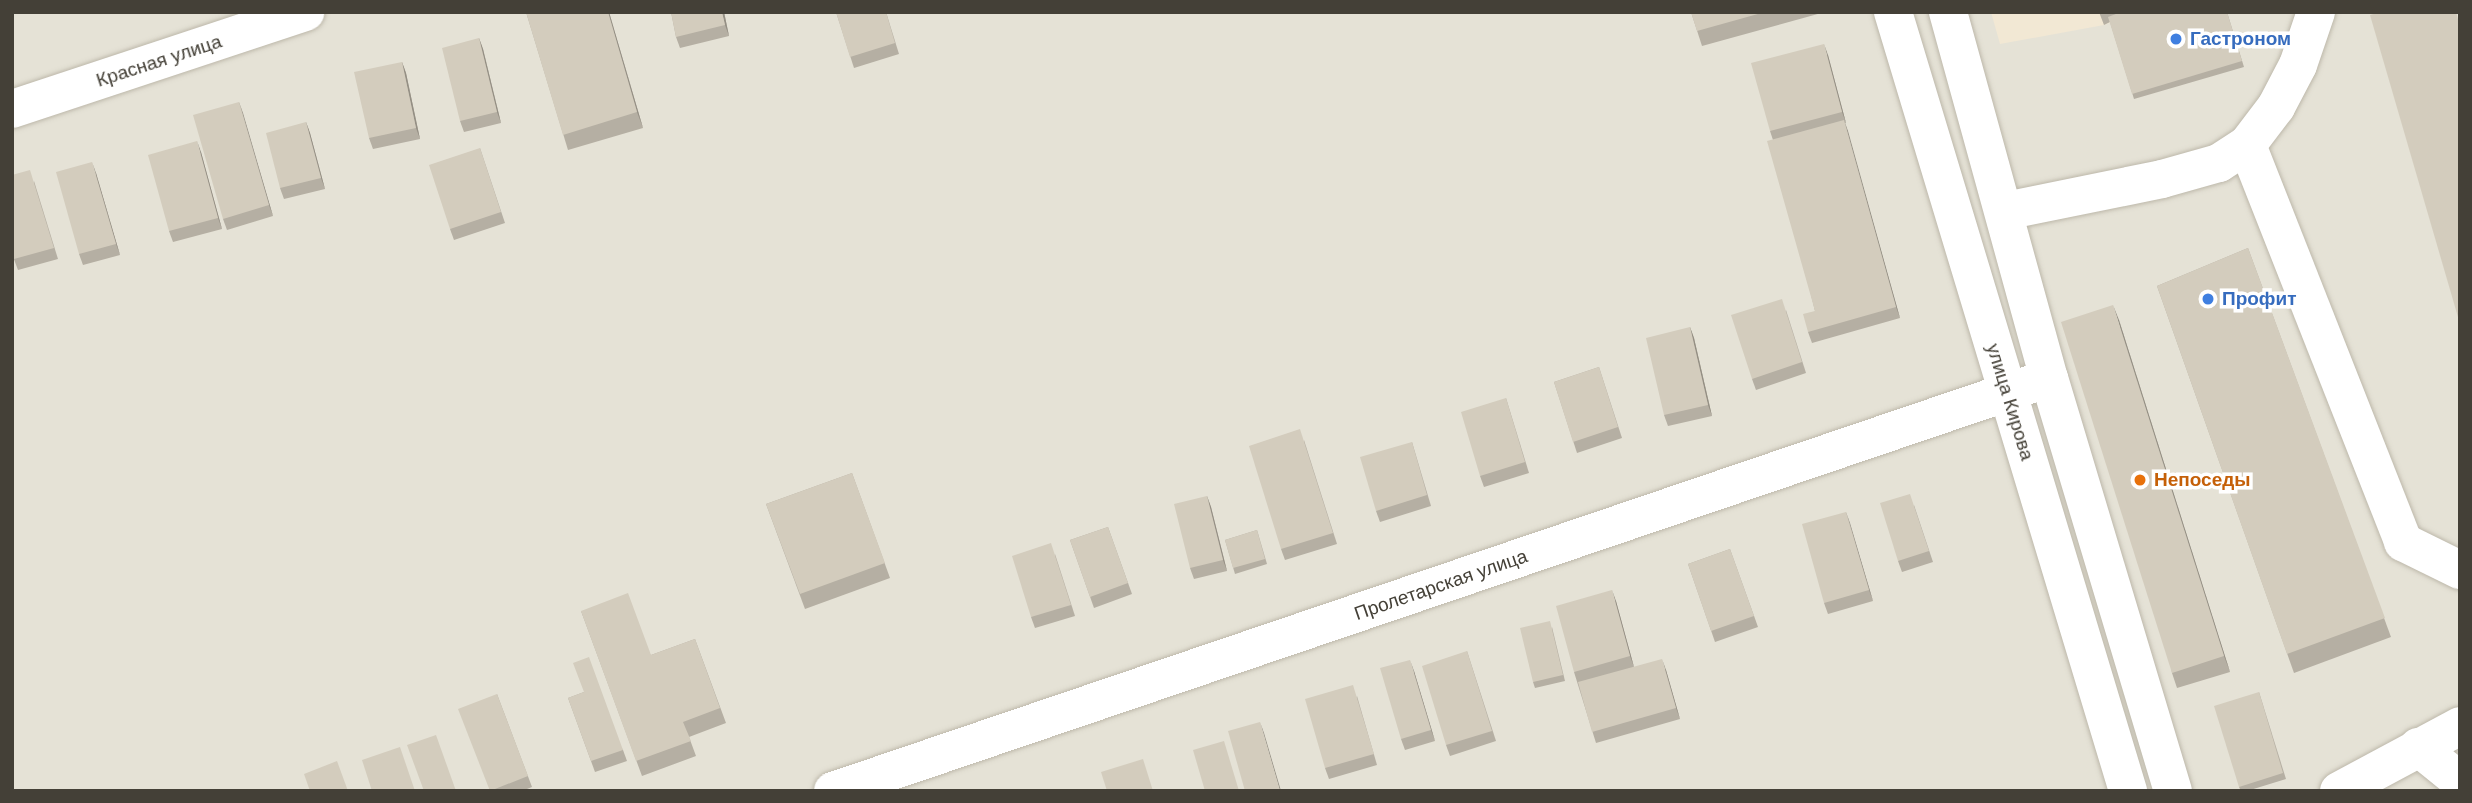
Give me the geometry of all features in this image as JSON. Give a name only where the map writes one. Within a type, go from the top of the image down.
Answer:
[{"type":"street","name":"Красная улица","points":[[12,109],[305,12]]},
{"type":"street","name":"улица Кирова","points":[[1893,12],[2128,791]]},
{"type":"street","points":[[1948,12],[2049,378],[2173,791]]},
{"type":"street","points":[[2005,211],[2106,188],[2162,179],[2219,163],[2247,145],[2276,107],[2298,65],[2316,12]]},
{"type":"street","points":[[2247,145],[2403,542],[2460,570]]},
{"type":"street","name":"Пролетарская улица","points":[[833,791],[2049,378]]},
{"type":"street","points":[[2339,791],[2460,726]]},
{"type":"street","points":[[2418,747],[2460,781]]},
{"type":"shaded area","points":[[12,12],[2460,12],[2460,791],[12,791]]},
{"type":"shaded area","points":[[1991,12],[2139,12],[2104,25],[2000,44]]},
{"type":"building","points":[[526,12],[608,12],[637,112],[563,135]]},
{"type":"building","points":[[671,12],[722,12],[725,25],[676,37]]},
{"type":"building","points":[[836,12],[886,12],[895,43],[850,57]]},
{"type":"building","points":[[1691,12],[1765,12],[1697,31]]},
{"type":"building","name":"Гастроном","points":[[2121,12],[2227,12],[2242,61],[2132,94],[2108,17]]},
{"type":"building","points":[[2380,12],[2456,12],[2460,26],[2460,324],[2370,15]]},
{"type":"building","points":[[479,38],[497,112],[460,121],[442,48]]},
{"type":"building","points":[[1824,44],[1842,112],[1770,131],[1751,63]]},
{"type":"building","points":[[402,62],[416,128],[369,138],[354,72]]},
{"type":"building","points":[[239,102],[269,205],[223,219],[193,115]]},
{"type":"building","points":[[1844,120],[1896,307],[1808,332],[1803,314],[1815,311],[1767,141]]},
{"type":"building","points":[[306,122],[321,178],[280,188],[266,133]]},
{"type":"building","points":[[197,141],[218,218],[169,231],[148,155]]},
{"type":"building","points":[[480,148],[501,212],[450,229],[429,165]]},
{"type":"building","points":[[92,162],[116,244],[79,254],[56,172]]},
{"type":"building","points":[[30,170],[54,248],[14,259],[12,175]]},
{"type":"building","points":[[2248,248],[2385,618],[2287,654],[2157,286]]},
{"type":"building","points":[[1782,299],[1802,362],[1752,379],[1731,315]]},
{"type":"building","name":"Непоседы","points":[[2113,305],[2224,656],[2172,673],[2061,322]]},
{"type":"building","points":[[1690,327],[1708,405],[1664,415],[1646,338]]},
{"type":"building","points":[[1599,367],[1618,427],[1573,442],[1554,382]]},
{"type":"building","points":[[1506,398],[1525,462],[1480,476],[1461,412]]},
{"type":"building","points":[[1300,429],[1333,533],[1281,549],[1249,446]]},
{"type":"building","points":[[1412,442],[1427,495],[1376,511],[1360,457]]},
{"type":"building","points":[[852,473],[885,563],[800,594],[766,504]]},
{"type":"building","points":[[1910,494],[1929,551],[1898,561],[1880,503]]},
{"type":"building","points":[[1207,496],[1223,560],[1190,568],[1174,504]]},
{"type":"building","points":[[1846,512],[1869,590],[1824,603],[1802,524]]},
{"type":"building","points":[[1108,527],[1128,583],[1090,597],[1070,540]]},
{"type":"building","points":[[1257,530],[1265,559],[1233,568],[1225,540]]},
{"type":"building","points":[[1051,543],[1071,605],[1031,617],[1012,556]]},
{"type":"building","points":[[1730,549],[1754,616],[1711,631],[1688,564]]},
{"type":"building","points":[[1612,590],[1630,656],[1574,672],[1556,606]]},
{"type":"building","points":[[628,593],[651,655],[695,639],[720,708],[683,722],[691,741],[636,761],[581,611]]},
{"type":"building","points":[[1550,621],[1563,675],[1533,682],[1520,628]]},
{"type":"building","points":[[1467,651],[1492,731],[1446,745],[1422,666]]},
{"type":"building","points":[[589,657],[623,750],[591,761],[568,698],[584,692],[573,663]]},
{"type":"building","points":[[1662,659],[1676,708],[1592,732],[1578,682]]},
{"type":"building","points":[[1410,660],[1431,730],[1401,739],[1380,668]]},
{"type":"building","points":[[1353,685],[1374,754],[1325,768],[1305,699]]},
{"type":"building","points":[[2259,692],[2283,773],[2239,787],[2214,706]]},
{"type":"building","points":[[497,694],[528,776],[490,791],[458,709]]},
{"type":"building","points":[[1260,722],[1280,791],[1245,791],[1228,731]]},
{"type":"building","points":[[436,735],[456,791],[424,791],[407,745]]},
{"type":"building","points":[[1224,741],[1239,791],[1205,791],[1193,750]]},
{"type":"building","points":[[400,747],[415,791],[372,791],[362,760]]},
{"type":"building","points":[[1143,759],[1153,791],[1107,791],[1101,772]]},
{"type":"building","points":[[337,761],[348,791],[310,791],[304,774]]},
{"type":"place","name":"Гастроном","points":[[2176,39]]},
{"type":"place","name":"Профит","points":[[2208,299]]},
{"type":"place","name":"Непоседы","points":[[2140,480]]}]
